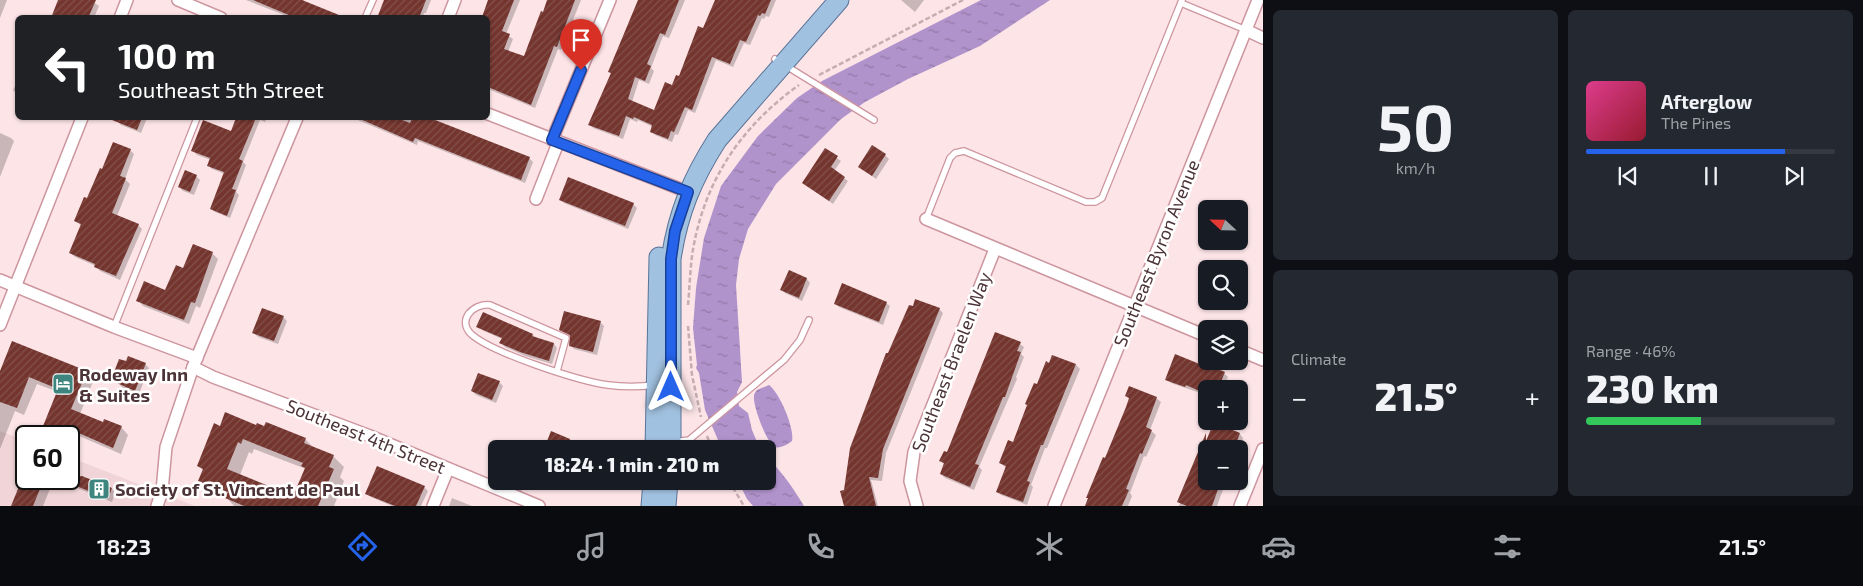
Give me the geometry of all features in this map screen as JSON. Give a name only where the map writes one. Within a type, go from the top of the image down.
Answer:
[{"type":"main road","points":[[662,440],[657,385],[658,266],[661,241],[682,190],[717,140],[779,62],[824,0]]},
{"type":"main road","points":[[779,62],[839,0]]},
{"type":"main road","points":[[663,440],[671,259],[682,190]]},
{"type":"main road","points":[[651,506],[652,490]]},
{"type":"main road","points":[[666,506],[667,490]]},
{"type":"street","points":[[121,15],[127,0]]},
{"type":"street","points":[[178,0],[214,15]]},
{"type":"street","points":[[449,15],[455,0]]},
{"type":"street","points":[[536,199],[555,142],[610,0]]},
{"type":"street","name":"Southeast Byron Avenue","points":[[1054,506],[1258,0]]},
{"type":"street","points":[[1246,30],[1263,38]]},
{"type":"street","points":[[490,115],[555,142],[682,190]]},
{"type":"street","points":[[0,326],[81,120]]},
{"type":"street","points":[[157,506],[162,491],[166,447],[195,362],[296,120]]},
{"type":"street","points":[[926,219],[1198,333]]},
{"type":"street","name":"Southeast Braelen Way","points":[[917,506],[910,481],[914,452],[996,249]]},
{"type":"street","name":"Southeast 4th Street","points":[[0,280],[195,362],[213,377],[370,436],[539,506]]},
{"type":"street","points":[[1248,353],[1262,358]]},
{"type":"street","points":[[1240,506],[1263,449]]},
{"type":"street","points":[[433,506],[448,469]]},
{"type":"lane","points":[[366,15],[372,0]]},
{"type":"lane","points":[[926,219],[950,158],[955,152],[964,151],[1086,202],[1095,202],[1102,198],[1181,2],[1246,30]]},
{"type":"lane","points":[[779,62],[874,120]]},
{"type":"lane","points":[[114,327],[196,120]]},
{"type":"lane","points":[[557,371],[566,338],[490,305],[482,304],[472,308],[466,319],[472,334],[502,351],[546,369],[607,385],[641,387],[657,385]]},
{"type":"lane","points":[[689,440],[784,360],[800,340],[809,320]]},
{"type":"path","points":[[688,314],[694,245],[709,192],[718,173],[745,135],[773,107],[808,80],[963,0]]},
{"type":"path","points":[[688,322],[692,374],[704,429],[708,440]]},
{"type":"path","points":[[734,490],[744,506]]},
{"type":"shaded area","points":[[0,431],[15,437],[15,490],[80,490],[80,461],[195,506],[0,506]]},
{"type":"water","points":[[981,0],[1050,0],[980,46],[908,79],[865,102],[841,119],[776,184],[748,229],[739,259],[736,285],[742,382],[737,392],[739,406],[748,413],[756,440],[718,440],[705,410],[699,373],[696,368],[693,328],[696,288],[704,238],[721,186],[758,136],[797,98],[822,81]]},
{"type":"water","points":[[769,385],[781,402],[789,419],[792,435],[792,441],[786,445],[776,447],[776,440],[768,439],[754,402],[754,395],[757,390]]},
{"type":"water","points":[[776,467],[804,506],[753,506],[742,490],[776,490]]},
{"type":"building","points":[[58,0],[96,0],[89,15],[52,15]]},
{"type":"building","points":[[253,0],[302,0],[339,15],[289,15]]},
{"type":"building","points":[[384,0],[426,0],[420,15],[378,15]]},
{"type":"building","points":[[488,0],[514,0],[502,31],[510,34],[504,49],[524,56],[547,0],[575,0],[557,47],[554,46],[531,105],[490,88],[490,15],[483,15]]},
{"type":"building","points":[[638,0],[679,0],[665,35],[660,33],[647,64],[651,66],[645,81],[635,77],[628,99],[654,110],[665,82],[672,85],[676,75],[679,76],[698,26],[703,28],[715,0],[771,0],[765,14],[758,15],[746,42],[740,40],[730,64],[712,57],[692,110],[685,107],[674,132],[671,131],[668,139],[650,132],[652,125],[634,117],[633,119],[626,116],[619,136],[588,125],[611,73],[608,72]]},
{"type":"building","points":[[112,120],[141,120],[137,130]]},
{"type":"building","points":[[203,120],[231,131],[235,120],[255,120],[239,159],[243,161],[232,189],[236,190],[227,216],[210,209],[224,172],[207,166],[210,158],[191,151]]},
{"type":"building","points":[[363,120],[402,120],[410,123],[411,120],[435,120],[530,157],[521,180],[415,138],[413,142]]},
{"type":"building","points":[[113,142],[131,149],[120,176],[126,178],[112,213],[139,224],[116,276],[94,267],[95,264],[69,253],[81,224],[74,221],[84,197],[87,198],[100,168],[102,169]]},
{"type":"building","points":[[872,145],[886,154],[872,176],[858,167]]},
{"type":"building","points":[[825,148],[838,156],[831,167],[845,177],[829,201],[802,183]]},
{"type":"building","points":[[185,170],[197,175],[190,192],[178,187]]},
{"type":"building","points":[[568,177],[634,203],[625,226],[559,200]]},
{"type":"building","points":[[193,244],[213,252],[195,303],[191,302],[184,320],[136,301],[144,281],[165,290],[176,265],[183,268]]},
{"type":"building","points":[[789,270],[807,278],[799,298],[780,290]]},
{"type":"building","points":[[842,283],[887,302],[879,322],[834,304]]},
{"type":"building","points":[[915,299],[940,308],[883,449],[878,478],[869,477],[876,506],[844,506],[840,491],[844,490],[850,448],[886,353],[888,353],[909,305],[913,306]]},
{"type":"building","points":[[262,308],[284,316],[274,341],[252,333]]},
{"type":"building","points":[[564,311],[601,321],[593,352],[569,346],[570,335],[559,330]]},
{"type":"building","points":[[483,312],[533,334],[532,336],[554,343],[549,361],[499,343],[502,338],[476,327]]},
{"type":"building","points":[[995,332],[1021,342],[1017,351],[1021,352],[1005,397],[1003,397],[975,464],[979,465],[970,487],[940,474],[944,463],[939,461],[944,451],[947,452]]},
{"type":"building","name":"Rodeway Inn & Suites","points":[[12,341],[87,371],[71,409],[103,422],[104,419],[122,426],[113,448],[80,434],[80,425],[43,425],[58,389],[29,377],[17,408],[0,402],[0,371]]},
{"type":"building","points":[[1175,354],[1198,363],[1198,370],[1220,370],[1225,372],[1222,380],[1198,380],[1198,390],[1186,385],[1185,387],[1165,380]]},
{"type":"building","points":[[1052,355],[1076,364],[1027,481],[1030,482],[1023,502],[996,492],[1006,466],[999,463],[1008,440],[1013,442],[1034,383],[1037,384],[1046,361],[1049,363]]},
{"type":"building","points":[[128,356],[146,363],[135,391],[117,383],[119,377],[113,375],[119,359],[126,361]]},
{"type":"building","points":[[478,373],[500,381],[492,400],[471,391]]},
{"type":"building","points":[[1129,386],[1157,397],[1146,427],[1152,430],[1142,454],[1140,453],[1126,489],[1129,490],[1122,506],[1085,506],[1088,498],[1086,498],[1126,407],[1129,398],[1125,396]]},
{"type":"building","points":[[225,412],[256,425],[257,423],[264,426],[266,422],[306,438],[304,443],[334,455],[329,467],[334,469],[318,506],[244,506],[225,498],[228,492],[198,481],[203,469],[197,466],[214,423],[220,426]],"holes":[[[243,439],[303,463],[301,466],[305,468],[293,496],[227,469],[238,442],[241,444]]]},
{"type":"building","points":[[1211,430],[1233,430],[1240,433],[1237,440],[1206,440]]},
{"type":"building","points":[[551,431],[570,439],[570,440],[548,440]]},
{"type":"building","points":[[1198,452],[1198,490],[1218,490],[1212,506],[1187,506],[1177,502]]},
{"type":"building","points":[[377,466],[425,486],[416,506],[395,506],[365,494]]},
{"type":"building","name":"Society of St. Vincent de Paul","points":[[80,476],[112,488],[108,499],[80,487]]},
{"type":"building","points":[[18,490],[40,490],[33,506],[11,506]]},
{"type":"place","name":"Rodeway Inn & Suites","points":[[63,384]]},
{"type":"place","name":"Society of St. Vincent de Paul","points":[[99,489]]},
{"type":"route","points":[[581,70],[552,140],[688,192],[675,231],[671,259],[671,387]]}]
